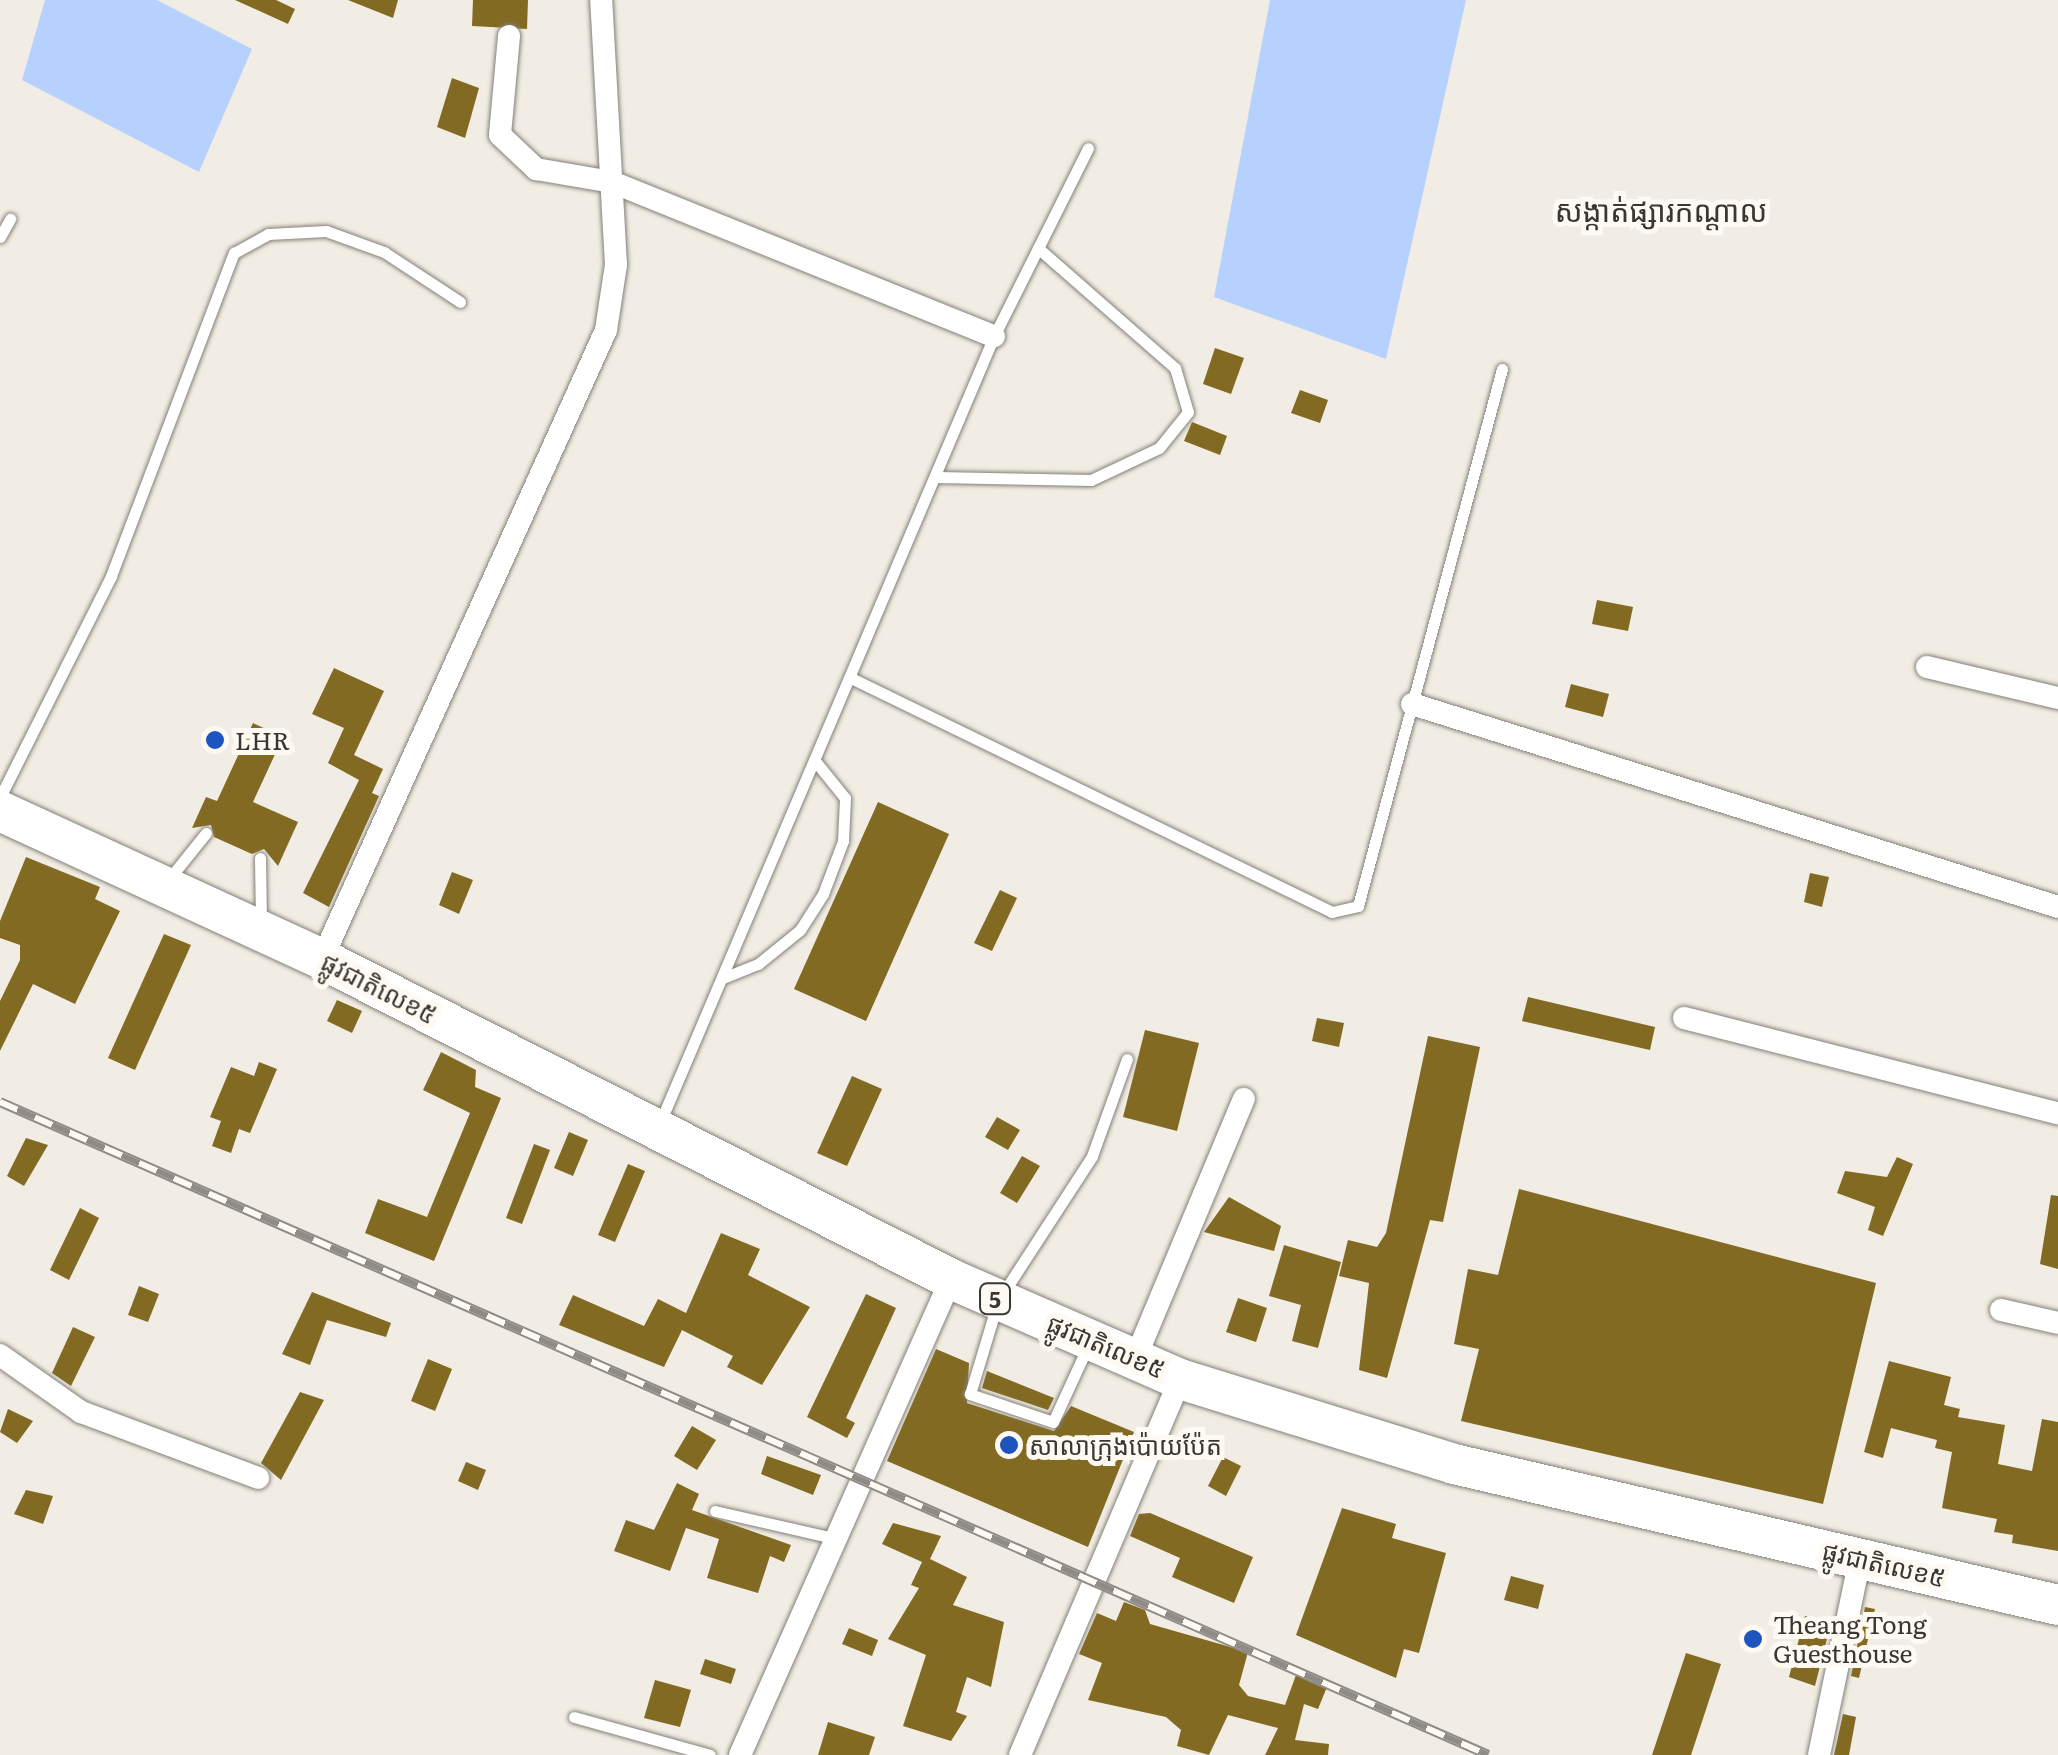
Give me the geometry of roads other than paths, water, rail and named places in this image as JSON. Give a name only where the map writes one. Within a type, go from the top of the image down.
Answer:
[{"type":"highway","name":"ផ្លូវជាតិលេខ៥","points":[[0,811],[322,959],[952,1279],[1180,1378],[1437,1460],[2058,1605]]},
{"type":"street","points":[[322,959],[606,330],[612,182],[601,0]]},
{"type":"street","points":[[509,36],[500,110],[510,152],[536,169],[612,182],[994,336]]},
{"type":"street","points":[[1927,667],[2058,698]]},
{"type":"street","points":[[1412,704],[2058,907]]},
{"type":"street","points":[[1684,1018],[2058,1113]]},
{"type":"street","points":[[1135,1359],[1244,1099]]},
{"type":"street","points":[[740,1755],[952,1279]]},
{"type":"street","points":[[2001,1310],[2058,1323]]},
{"type":"street","points":[[0,1355],[81,1412],[258,1478]]},
{"type":"street","points":[[1020,1755],[1180,1378]]},
{"type":"street","points":[[1819,1755],[1860,1559]]},
{"type":"lane","points":[[657,1128],[816,762],[994,336],[1088,148]]},
{"type":"lane","points":[[0,236],[10,219]]},
{"type":"lane","points":[[0,796],[111,576],[234,252],[268,234],[326,231],[384,252],[460,302]]},
{"type":"lane","points":[[936,477],[1092,480],[1159,448],[1188,412],[1175,368],[1038,248]]},
{"type":"lane","points":[[851,678],[1332,912],[1358,906],[1502,370]]},
{"type":"lane","points":[[723,978],[758,964],[800,930],[823,894],[843,841],[845,798],[816,762]]},
{"type":"lane","points":[[163,886],[206,834]]},
{"type":"lane","points":[[260,858],[261,932]]},
{"type":"lane","points":[[1091,1340],[1053,1422],[978,1402],[969,1380],[998,1300],[1092,1156],[1127,1059]]},
{"type":"lane","points":[[716,1512],[834,1538]]},
{"type":"lane","points":[[574,1716],[710,1755]]},
{"type":"water","points":[[45,0],[157,0],[252,49],[199,172],[22,80]]},
{"type":"water","points":[[1270,0],[1466,0],[1386,359],[1214,297]]},
{"type":"railway","points":[[0,1102],[1488,1755]]},
{"type":"place","name":"LHR","points":[[215,740]]},
{"type":"place","name":"សាលាក្រុងប៉ោយប៉ែត","points":[[1009,1445]]},
{"type":"place","name":"Theang Tong Guesthouse","points":[[1753,1639]]},
{"type":"district","name":"សង្កាត់ផ្សារកណ្ដាល","points":[[1661,209]]}]
